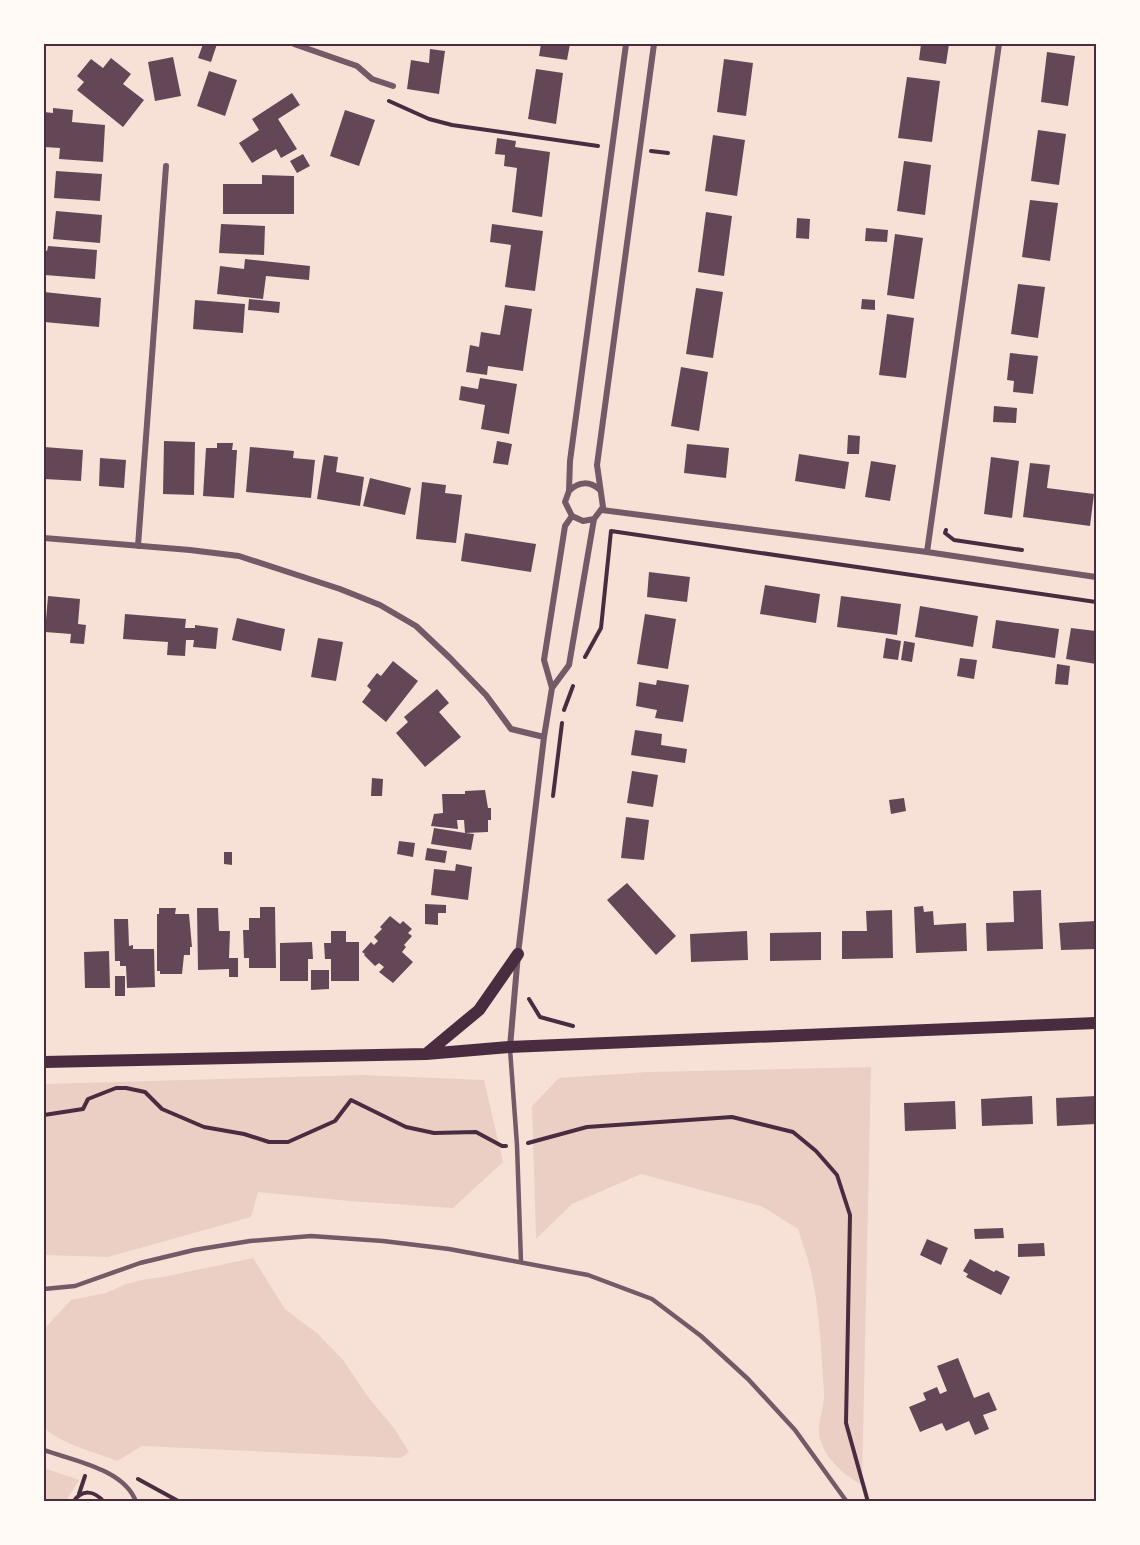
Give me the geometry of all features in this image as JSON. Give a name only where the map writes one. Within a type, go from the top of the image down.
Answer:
[{"type":"main road","points":[[426,1054],[479,1010],[519,954]]},
{"type":"main road","points":[[44,1062],[426,1054],[510,1047],[1096,1023]]},
{"type":"street","points":[[294,44],[357,66],[372,79],[393,86]]},
{"type":"street","points":[[594,519],[583,521],[572,516],[565,502],[569,491],[571,449],[627,44]]},
{"type":"street","points":[[552,688],[569,665],[594,519],[602,510],[603,500],[597,465],[654,44]]},
{"type":"street","points":[[927,552],[999,44]]},
{"type":"street","points":[[138,546],[166,166]]},
{"type":"street","points":[[569,491],[578,484],[584,483],[600,490]]},
{"type":"street","points":[[602,510],[927,552],[1096,577]]},
{"type":"street","points":[[510,1047],[544,737],[552,688],[544,660],[566,526],[572,516]]},
{"type":"street","points":[[44,538],[239,556],[380,604],[416,626],[450,658],[486,695],[511,729],[544,737]]},
{"type":"lane","points":[[510,1047],[517,1144],[521,1262]]},
{"type":"lane","points":[[44,1289],[75,1286],[141,1263],[194,1250],[250,1241],[311,1236],[405,1244],[588,1275],[652,1299],[701,1336],[748,1379],[795,1430],[847,1502]]},
{"type":"lane","points":[[44,1450],[105,1471],[122,1483],[136,1502]]},
{"type":"path","points":[[389,101],[452,125],[601,147]]},
{"type":"path","points":[[651,152],[668,153]]},
{"type":"path","points":[[947,519],[945,533],[954,540],[1025,550]]},
{"type":"path","points":[[585,658],[601,628],[611,531],[1096,602]]},
{"type":"path","points":[[552,802],[564,710],[576,678]]},
{"type":"path","points":[[527,997],[540,1017],[570,1026],[582,1026]]},
{"type":"path","points":[[44,1114],[83,1109],[88,1099],[100,1096],[104,1091],[126,1088],[145,1092],[162,1109],[204,1127],[244,1134],[269,1142],[288,1142],[335,1121],[351,1100],[406,1127],[434,1133],[476,1132],[502,1146],[531,1143],[587,1127],[732,1117],[794,1132],[816,1151],[837,1175],[850,1215],[846,1423],[868,1502]]},
{"type":"path","points":[[73,1502],[90,1464]]},
{"type":"path","points":[[78,1495],[88,1491],[99,1496],[104,1502]]},
{"type":"shaded area","points":[[871,1067],[862,1485],[834,1464],[824,1449],[819,1433],[824,1392],[818,1314],[810,1268],[798,1229],[761,1206],[641,1174],[572,1204],[536,1239],[532,1106],[559,1078],[647,1072]]},
{"type":"shaded area","points":[[362,1075],[484,1080],[503,1162],[453,1208],[258,1192],[251,1217],[108,1257],[44,1255],[44,1084]]},
{"type":"shaded area","points":[[253,1258],[285,1309],[318,1334],[343,1360],[369,1398],[394,1428],[409,1452],[401,1458],[142,1446],[117,1461],[57,1438],[44,1427],[44,1329],[71,1300],[106,1293],[126,1284],[146,1279]]},
{"type":"shaded area","points":[[44,1468],[79,1480],[66,1501],[44,1501]]},
{"type":"building","points":[[203,44],[217,44],[211,62],[198,58]]},
{"type":"building","points":[[541,44],[570,44],[567,60],[539,56]]},
{"type":"building","points":[[921,44],[949,44],[946,64],[919,60]]},
{"type":"building","points":[[430,49],[445,51],[439,94],[407,89],[411,60],[429,63]]},
{"type":"building","points":[[1047,52],[1075,56],[1068,106],[1041,102]]},
{"type":"building","points":[[173,57],[181,96],[155,101],[148,62]]},
{"type":"building","points":[[111,58],[131,74],[123,84],[144,100],[123,127],[77,90],[84,82],[77,76],[91,59],[103,68]]},
{"type":"building","points":[[724,59],[753,63],[746,116],[717,112]]},
{"type":"building","points":[[536,69],[563,73],[556,124],[528,119]]},
{"type":"building","points":[[209,71],[237,80],[225,116],[197,106]]},
{"type":"building","points":[[907,77],[940,81],[932,142],[898,138]]},
{"type":"building","points":[[292,93],[300,105],[278,119],[297,149],[281,158],[276,149],[252,163],[239,143],[259,130],[252,119]]},
{"type":"building","points":[[53,108],[73,110],[72,122],[105,125],[103,162],[59,159],[60,148],[44,147],[44,112],[53,113]]},
{"type":"building","points":[[345,110],[375,120],[359,166],[330,156]]},
{"type":"building","points":[[1038,130],[1066,134],[1059,185],[1031,181]]},
{"type":"building","points":[[713,135],[745,140],[737,196],[705,191]]},
{"type":"building","points":[[497,138],[516,141],[515,147],[550,152],[542,217],[512,212],[517,168],[504,166],[505,155],[495,154]]},
{"type":"building","points":[[303,154],[310,166],[297,173],[290,161]]},
{"type":"building","points":[[904,161],[931,165],[925,215],[897,211]]},
{"type":"building","points":[[56,171],[102,174],[100,201],[54,198]]},
{"type":"building","points":[[262,175],[294,176],[294,214],[223,214],[223,184],[262,184]]},
{"type":"building","points":[[1030,200],[1058,203],[1050,261],[1022,257]]},
{"type":"building","points":[[56,211],[102,215],[100,243],[53,239]]},
{"type":"building","points":[[706,212],[732,216],[724,276],[698,272]]},
{"type":"building","points":[[797,218],[810,219],[809,239],[796,238]]},
{"type":"building","points":[[221,224],[265,226],[264,255],[219,253]]},
{"type":"building","points":[[492,224],[543,231],[535,291],[505,287],[511,245],[490,242]]},
{"type":"building","points":[[866,228],[888,230],[887,242],[865,241]]},
{"type":"building","points":[[895,234],[923,238],[914,299],[887,295]]},
{"type":"building","points":[[48,246],[97,250],[95,279],[45,275],[44,250],[47,251]]},
{"type":"building","points":[[245,259],[310,266],[309,280],[266,276],[263,299],[217,294],[220,266],[244,269]]},
{"type":"building","points":[[1018,284],[1045,287],[1038,338],[1011,334]]},
{"type":"building","points":[[696,288],[723,292],[713,358],[686,354]]},
{"type":"building","points":[[44,292],[101,298],[99,327],[44,322]]},
{"type":"building","points":[[249,299],[280,302],[279,313],[248,310]]},
{"type":"building","points":[[862,299],[875,300],[875,310],[861,309]]},
{"type":"building","points":[[195,300],[245,304],[243,333],[193,329]]},
{"type":"building","points":[[505,305],[532,309],[523,371],[488,366],[487,375],[466,372],[470,345],[479,347],[481,332],[500,335]]},
{"type":"building","points":[[887,314],[914,318],[906,378],[879,375]]},
{"type":"building","points":[[1010,353],[1038,356],[1033,394],[1013,392],[1014,381],[1007,380]]},
{"type":"building","points":[[681,367],[708,372],[699,431],[671,426]]},
{"type":"building","points":[[480,378],[517,384],[509,434],[481,429],[485,405],[459,400],[461,386],[478,389]]},
{"type":"building","points":[[994,406],[1017,408],[1016,423],[993,422]]},
{"type":"building","points":[[848,435],[860,436],[859,454],[847,454]]},
{"type":"building","points":[[164,441],[195,442],[194,495],[163,494]]},
{"type":"building","points":[[497,441],[512,444],[508,465],[493,463]]},
{"type":"building","points":[[217,443],[233,443],[232,450],[237,450],[234,498],[203,496],[206,448],[217,448]]},
{"type":"building","points":[[687,444],[729,448],[726,478],[684,473]]},
{"type":"building","points":[[44,447],[83,450],[81,481],[44,479]]},
{"type":"building","points":[[250,447],[294,451],[293,458],[315,460],[311,498],[246,492]]},
{"type":"building","points":[[799,454],[849,462],[845,489],[795,481]]},
{"type":"building","points":[[324,455],[338,457],[336,472],[364,477],[360,506],[317,499]]},
{"type":"building","points":[[991,457],[1019,461],[1012,518],[984,514]]},
{"type":"building","points":[[100,458],[126,460],[124,488],[99,486]]},
{"type":"building","points":[[871,461],[896,465],[890,501],[865,497]]},
{"type":"building","points":[[1030,463],[1050,465],[1047,488],[1094,494],[1090,526],[1023,517]]},
{"type":"building","points":[[370,478],[411,488],[405,515],[363,506]]},
{"type":"building","points":[[422,482],[446,485],[445,493],[462,495],[456,543],[416,539]]},
{"type":"building","points":[[465,533],[536,544],[531,572],[461,561]]},
{"type":"building","points":[[649,572],[690,577],[687,602],[647,597]]},
{"type":"building","points":[[765,585],[820,594],[816,623],[760,614]]},
{"type":"building","points":[[48,596],[80,599],[78,624],[86,625],[84,644],[70,643],[71,634],[45,632]]},
{"type":"building","points":[[841,596],[901,604],[897,635],[837,627]]},
{"type":"building","points":[[920,606],[978,616],[973,647],[915,637]]},
{"type":"building","points":[[125,614],[186,619],[185,628],[195,628],[195,625],[218,628],[216,649],[193,647],[194,640],[186,640],[185,656],[167,655],[168,642],[123,639]]},
{"type":"building","points":[[645,614],[676,619],[668,669],[637,664]]},
{"type":"building","points":[[237,618],[285,629],[281,651],[232,640]]},
{"type":"building","points":[[996,620],[1059,629],[1055,658],[992,648]]},
{"type":"building","points":[[1071,628],[1096,631],[1096,664],[1066,659]]},
{"type":"building","points":[[318,638],[343,642],[336,681],[311,677]]},
{"type":"building","points":[[886,638],[901,641],[898,660],[883,658]]},
{"type":"building","points":[[904,641],[915,643],[912,662],[901,660]]},
{"type":"building","points":[[960,658],[977,660],[974,679],[957,676]]},
{"type":"building","points":[[393,661],[418,681],[386,722],[362,702],[371,690],[367,686],[377,673],[381,676]]},
{"type":"building","points":[[1057,664],[1070,666],[1068,685],[1055,684]]},
{"type":"building","points":[[657,680],[689,685],[683,722],[655,718],[657,710],[636,706],[639,682],[656,685]]},
{"type":"building","points":[[437,689],[449,703],[439,712],[461,737],[425,767],[396,733],[408,722],[404,717]]},
{"type":"building","points":[[635,730],[662,734],[661,745],[687,749],[685,763],[631,755]]},
{"type":"building","points":[[632,771],[658,775],[653,807],[627,803]]},
{"type":"building","points":[[372,778],[383,779],[382,796],[371,796]]},
{"type":"building","points":[[485,790],[488,808],[491,808],[488,832],[465,833],[464,820],[457,820],[458,829],[431,826],[434,814],[443,813],[442,794],[465,794],[465,791]]},
{"type":"building","points":[[904,798],[906,811],[891,814],[889,800]]},
{"type":"building","points":[[626,817],[649,820],[644,860],[621,858]]},
{"type":"building","points":[[434,828],[474,834],[471,850],[431,844]]},
{"type":"building","points":[[399,841],[415,843],[413,857],[397,854]]},
{"type":"building","points":[[427,848],[447,851],[445,863],[425,860]]},
{"type":"building","points":[[224,852],[232,852],[232,865],[224,864]]},
{"type":"building","points":[[456,864],[472,867],[468,900],[431,895],[434,869],[455,871]]},
{"type":"building","points":[[627,883],[676,936],[656,955],[607,900]]},
{"type":"building","points":[[1041,890],[1043,949],[987,951],[986,923],[1014,922],[1013,891]]},
{"type":"building","points":[[425,904],[446,905],[446,913],[438,913],[438,925],[425,924]]},
{"type":"building","points":[[923,906],[924,912],[933,911],[934,925],[966,923],[967,951],[916,953],[914,907]]},
{"type":"building","points":[[260,907],[275,907],[276,968],[249,968],[249,958],[244,958],[243,930],[249,930],[249,918],[260,918]]},
{"type":"building","points":[[159,908],[176,908],[175,914],[189,914],[192,947],[190,947],[190,955],[184,955],[182,974],[160,974],[160,971],[157,971],[157,914],[159,914]]},
{"type":"building","points":[[197,908],[218,908],[219,931],[230,931],[229,958],[238,958],[238,977],[229,977],[229,969],[198,970]]},
{"type":"building","points":[[892,910],[893,958],[842,959],[842,931],[867,931],[866,911]]},
{"type":"building","points":[[390,916],[400,924],[403,921],[412,929],[408,933],[412,936],[404,945],[406,947],[402,952],[413,962],[393,983],[379,972],[384,967],[379,963],[375,966],[362,952],[371,942],[374,945],[378,941],[374,937]]},
{"type":"building","points":[[114,919],[128,919],[129,946],[133,945],[133,949],[154,949],[155,987],[127,988],[126,966],[120,966],[120,961],[115,961]]},
{"type":"building","points":[[1096,921],[1096,949],[1061,950],[1059,923]]},
{"type":"building","points":[[331,931],[346,931],[346,942],[359,942],[359,981],[331,981],[331,959],[325,959],[324,943],[331,943]]},
{"type":"building","points":[[747,931],[748,960],[691,962],[690,934]]},
{"type":"building","points":[[821,932],[821,960],[770,961],[770,933]]},
{"type":"building","points":[[312,942],[313,959],[308,959],[308,981],[280,981],[280,943]]},
{"type":"building","points":[[109,951],[110,988],[85,988],[84,952]]},
{"type":"building","points":[[311,970],[329,970],[329,989],[311,990]]},
{"type":"building","points":[[115,976],[125,976],[125,996],[115,996]]},
{"type":"building","points":[[1032,1096],[1033,1124],[982,1126],[981,1099]]},
{"type":"building","points":[[1096,1096],[1096,1124],[1057,1126],[1056,1098]]},
{"type":"building","points":[[955,1101],[956,1129],[905,1131],[904,1103]]},
{"type":"building","points":[[1003,1228],[1004,1238],[975,1239],[974,1229]]},
{"type":"building","points":[[927,1239],[948,1248],[941,1265],[920,1255]]},
{"type":"building","points":[[1044,1243],[1045,1256],[1018,1257],[1018,1244]]},
{"type":"building","points":[[970,1259],[994,1272],[996,1270],[1010,1277],[1001,1295],[966,1277],[968,1274],[963,1271]]},
{"type":"building","points":[[958,1358],[974,1398],[989,1392],[997,1410],[983,1415],[989,1429],[975,1435],[969,1421],[946,1431],[942,1423],[920,1432],[909,1407],[926,1400],[923,1393],[937,1387],[940,1394],[947,1391],[937,1366]]}]
